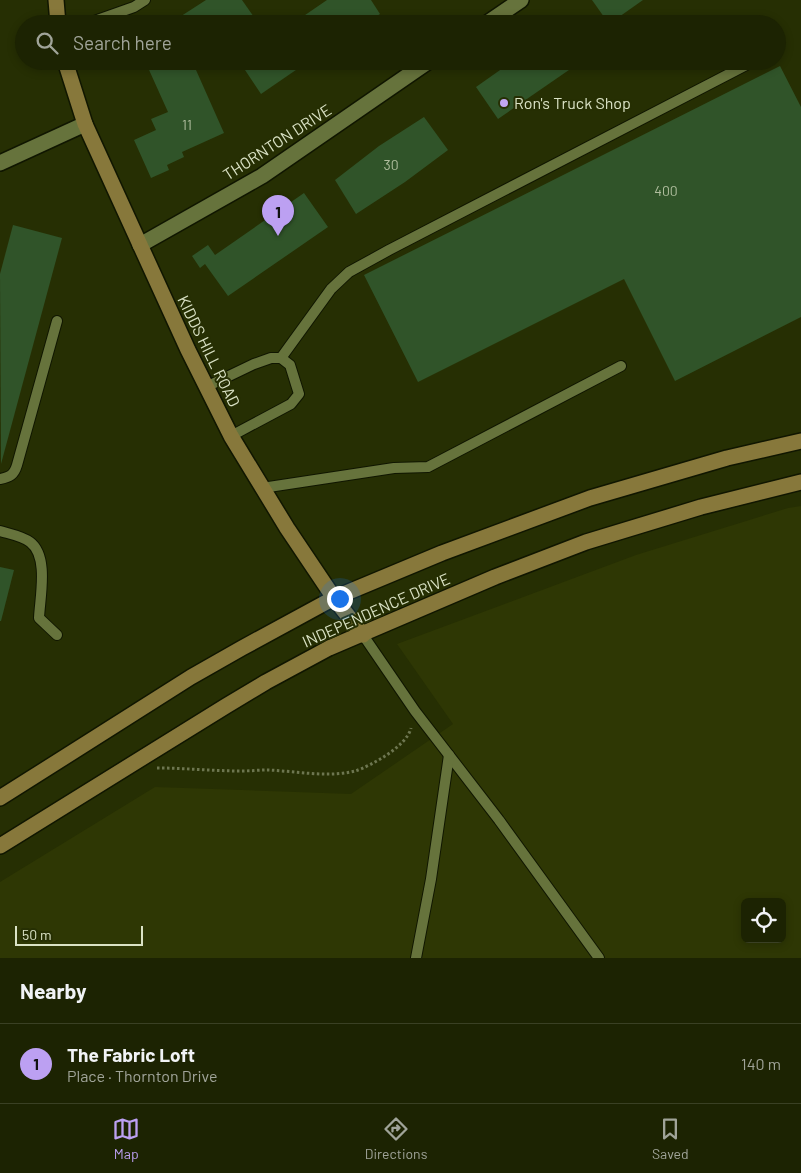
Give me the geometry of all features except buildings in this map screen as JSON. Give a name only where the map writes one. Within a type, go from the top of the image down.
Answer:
[{"type":"street","points":[[56,0],[57,15]]},
{"type":"street","points":[[499,15],[521,0]]},
{"type":"street","name":"KIDDS HILL ROAD","points":[[67,70],[85,124],[206,387],[231,436],[262,488],[334,598],[363,635]]},
{"type":"street","name":"THORNTON DRIVE","points":[[140,245],[262,176],[416,70]]},
{"type":"street","points":[[0,163],[85,124]]},
{"type":"street","name":"INDEPENDENCE DRIVE","points":[[0,798],[191,678],[334,598],[442,553],[590,498],[718,460],[801,441]]},
{"type":"street","name":"INDEPENDENCE DRIVE","points":[[0,846],[266,682],[329,648],[495,577],[586,542],[701,507],[801,482]]},
{"type":"lane","points":[[111,15],[134,7],[145,0]]},
{"type":"lane","points":[[280,358],[331,290],[349,272],[737,70]]},
{"type":"lane","points":[[0,479],[10,476],[17,465],[57,321]]},
{"type":"lane","points":[[206,387],[271,358],[280,358],[290,365],[299,394],[291,404],[231,436]]},
{"type":"lane","points":[[262,488],[394,468],[428,467],[622,366]]},
{"type":"lane","points":[[0,531],[24,538],[36,548],[42,562],[39,618],[56,635]]},
{"type":"lane","points":[[363,635],[415,711],[499,820],[599,958]]},
{"type":"lane","points":[[416,958],[431,879],[449,755]]},
{"type":"path","points":[[154,768],[266,770],[332,774],[356,771],[388,755],[410,734],[415,711]]},
{"type":"shaded area","points":[[801,506],[801,958],[0,958],[0,882],[155,787],[351,794],[453,724],[397,644],[636,555],[788,508]]},
{"type":"place","name":"Ron's Truck Shop","points":[[504,103]]},
{"type":"place","name":"The Fabric Loft","points":[[278,236]]}]
